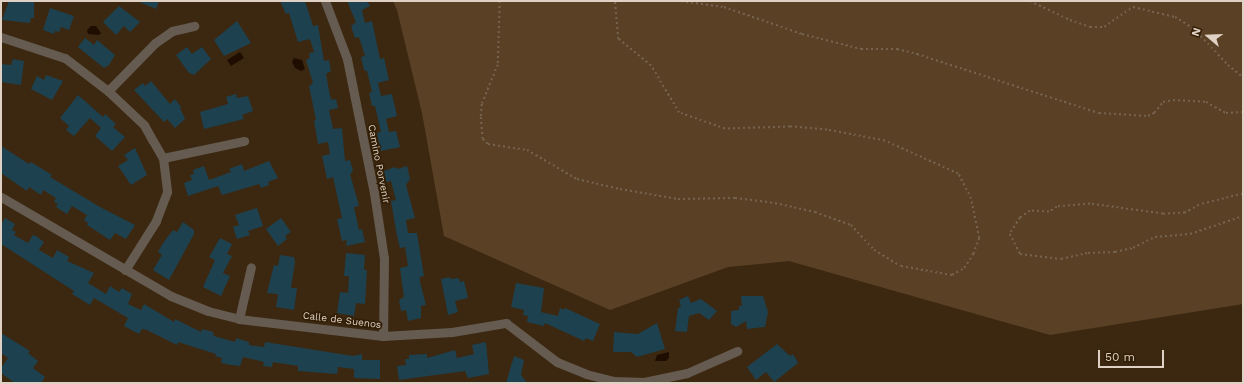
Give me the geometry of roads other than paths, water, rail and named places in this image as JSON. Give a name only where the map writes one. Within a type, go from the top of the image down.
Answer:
[{"type":"street","name":"Camino Porvenir","points":[[325,1],[347,60],[374,193],[384,258],[383,336]]},
{"type":"street","points":[[108,91],[156,43],[172,31],[194,26]]},
{"type":"street","points":[[1,37],[44,49],[65,58],[108,91],[144,125],[163,158],[167,192],[163,205],[156,221],[125,270]]},
{"type":"street","points":[[163,158],[244,140]]},
{"type":"street","name":"Calle de Suenos","points":[[1,197],[125,270],[200,308],[239,319],[383,336],[452,332],[506,323],[557,362],[586,374],[614,381],[644,382],[687,373],[737,351]]},
{"type":"street","points":[[239,319],[251,267]]}]
